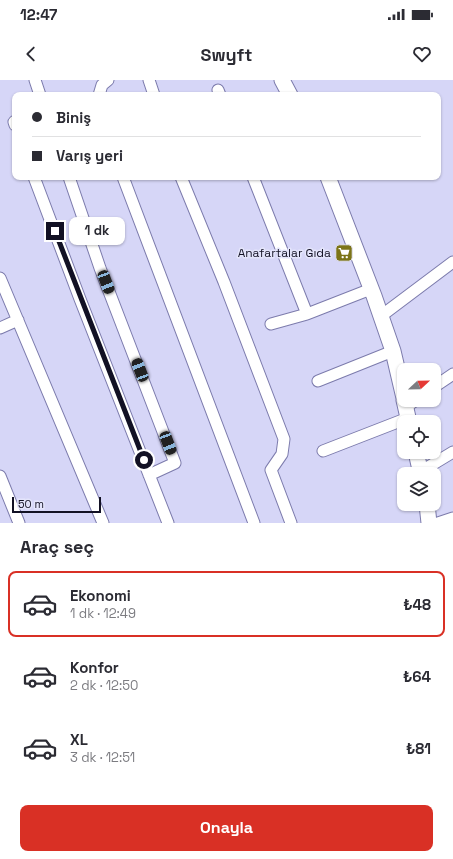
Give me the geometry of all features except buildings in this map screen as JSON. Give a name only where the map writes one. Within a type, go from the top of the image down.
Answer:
[{"type":"main road","points":[[282,80],[288,92]]},
{"type":"main road","points":[[329,180],[381,316],[393,351],[408,408]]},
{"type":"main road","points":[[428,511],[429,523]]},
{"type":"street","points":[[35,80],[39,92]]},
{"type":"street","points":[[149,80],[153,92]]},
{"type":"street","points":[[35,180],[168,523]]},
{"type":"street","points":[[70,180],[100,268],[175,463],[149,475]]},
{"type":"street","points":[[124,180],[254,523]]},
{"type":"street","points":[[182,180],[227,290],[284,439],[282,454],[271,470],[291,523]]},
{"type":"street","points":[[254,180],[306,314]]},
{"type":"street","points":[[381,316],[453,262]]},
{"type":"street","points":[[0,278],[103,523]]},
{"type":"street","points":[[271,324],[306,314],[371,289]]},
{"type":"street","points":[[0,328],[18,320]]},
{"type":"street","points":[[318,381],[393,351]]},
{"type":"street","points":[[441,382],[453,374]]},
{"type":"street","points":[[323,451],[408,408]]},
{"type":"street","points":[[430,467],[453,452]]},
{"type":"street","points":[[0,476],[19,523]]},
{"type":"street","points":[[438,523],[453,518]]},
{"type":"place","name":"Anafartalar Gıda","points":[[344,253]]},
{"type":"route","points":[[55,231],[80,299],[144,460]]}]
